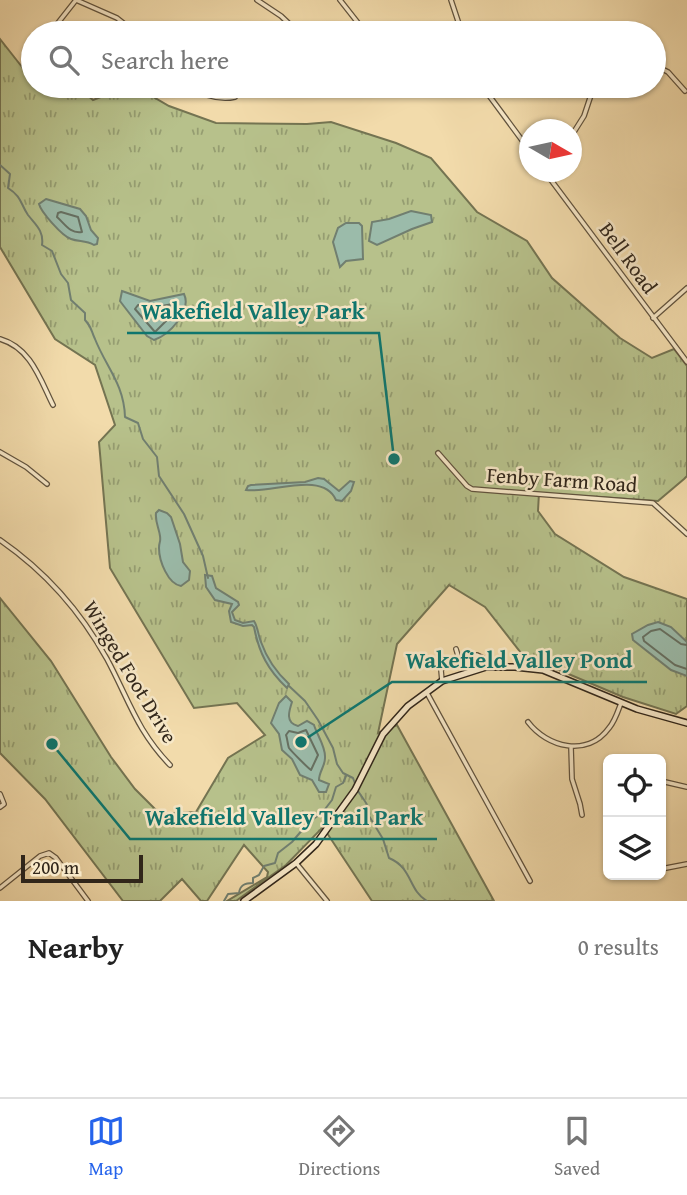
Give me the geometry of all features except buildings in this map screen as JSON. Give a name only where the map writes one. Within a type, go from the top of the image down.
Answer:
[{"type":"street","points":[[59,21],[76,0],[121,21]]},
{"type":"street","points":[[257,0],[286,21]]},
{"type":"street","points":[[340,0],[357,21]]},
{"type":"street","points":[[451,0],[458,21]]},
{"type":"street","points":[[666,71],[685,91]]},
{"type":"street","points":[[491,98],[519,135]]},
{"type":"street","points":[[582,121],[590,98]]},
{"type":"street","name":"Bell Road","points":[[552,182],[687,362]]},
{"type":"street","points":[[653,318],[687,288]]},
{"type":"street","points":[[0,339],[17,346],[28,356],[53,405]]},
{"type":"street","points":[[0,452],[16,460],[47,484]]},
{"type":"street","name":"Fenby Farm Road","points":[[438,453],[472,489],[653,503],[687,534]]},
{"type":"street","name":"Winged Foot Drive","points":[[0,540],[44,576],[84,622],[107,659],[143,734],[170,765]]},
{"type":"street","points":[[456,649],[459,659]]},
{"type":"street","points":[[442,681],[442,667],[459,659],[479,655],[486,667]]},
{"type":"street","points":[[244,901],[296,863],[316,844],[356,787],[383,734],[408,706],[442,681],[486,667],[543,670],[621,703],[687,723]]},
{"type":"street","points":[[427,691],[530,881]]},
{"type":"street","points":[[528,722],[548,741],[571,747],[590,743],[607,731],[621,703]]},
{"type":"street","points":[[571,747],[572,779],[582,815]]},
{"type":"street","points":[[666,781],[687,787]]},
{"type":"street","points":[[0,794],[4,804],[0,807]]},
{"type":"street","points":[[0,888],[44,853],[50,853],[88,901]]},
{"type":"street","points":[[296,863],[327,901]]},
{"type":"street","points":[[666,868],[687,864]]},
{"type":"green space","points":[[0,39],[21,66],[21,98],[155,98],[169,106],[216,123],[331,122],[396,143],[431,158],[477,212],[527,241],[552,278],[620,338],[652,358],[674,349],[687,366],[687,476],[684,479],[658,501],[539,493],[538,511],[555,534],[624,577],[687,599],[687,706],[676,714],[623,697],[559,670],[529,663],[485,607],[449,585],[397,644],[378,733],[397,725],[494,901],[372,901],[323,827],[286,865],[236,901],[227,901],[267,877],[268,872],[244,845],[207,901],[201,901],[182,879],[160,901],[123,901],[45,799],[0,753],[0,598],[51,661],[111,757],[135,789],[160,814],[196,812],[228,758],[265,735],[237,703],[194,708],[110,568],[99,442],[115,425],[95,365],[55,339],[0,247]]},
{"type":"water","points":[[46,199],[80,209],[98,238],[97,244],[74,240],[62,233],[39,204]]},
{"type":"water","points":[[411,211],[431,215],[432,222],[377,245],[369,241],[372,222]]},
{"type":"water","points":[[346,223],[359,223],[362,226],[363,259],[346,261],[340,267],[333,242],[338,228]]},
{"type":"water","points":[[122,291],[150,301],[184,294],[185,308],[172,328],[154,340],[147,336],[120,301]]},
{"type":"water","points":[[324,479],[339,491],[350,481],[354,482],[351,491],[342,501],[336,500],[329,491],[320,486],[295,485],[246,490],[251,485],[305,482]]},
{"type":"water","points":[[159,510],[171,517],[183,562],[190,571],[189,580],[181,586],[168,577],[161,559],[156,516]]},
{"type":"water","points":[[205,575],[212,576],[216,588],[238,602],[239,605],[232,612],[235,620],[243,623],[254,621],[266,654],[289,684],[287,688],[265,660],[254,627],[231,622],[229,611],[232,604],[215,600],[206,587]]},
{"type":"water","points":[[658,622],[671,627],[687,642],[687,676],[671,670],[633,640],[632,634]]},
{"type":"water","points":[[286,696],[292,702],[289,716],[291,722],[298,726],[307,721],[314,725],[321,741],[325,758],[319,780],[329,784],[326,792],[319,792],[312,780],[300,775],[292,759],[282,750],[279,734],[271,723],[279,703]]},
{"type":"waterway","points":[[0,165],[10,174],[8,188],[18,197],[39,229],[42,245],[52,251],[61,274],[68,283],[71,300],[85,313],[85,320],[118,385],[125,417],[138,423],[143,439],[157,457],[159,476],[184,514],[203,556],[208,578]]},
{"type":"waterway","points":[[289,686],[305,701],[318,720],[333,748],[337,764],[343,773],[353,778],[356,786]]},
{"type":"waterway","points":[[224,901],[228,894],[239,893],[243,885],[253,883],[253,878],[259,875],[264,866],[275,863],[278,853],[322,813],[332,800],[336,787],[343,783],[346,776]]},
{"type":"waterway","points":[[358,791],[368,806],[369,816],[383,839],[389,858],[402,867],[416,891],[427,901]]},
{"type":"place","name":"Wakefield Valley Park","points":[[394,459]]},
{"type":"place","name":"Wakefield Valley Pond","points":[[301,742]]},
{"type":"place","name":"Wakefield Valley Trail Park","points":[[52,744]]}]
